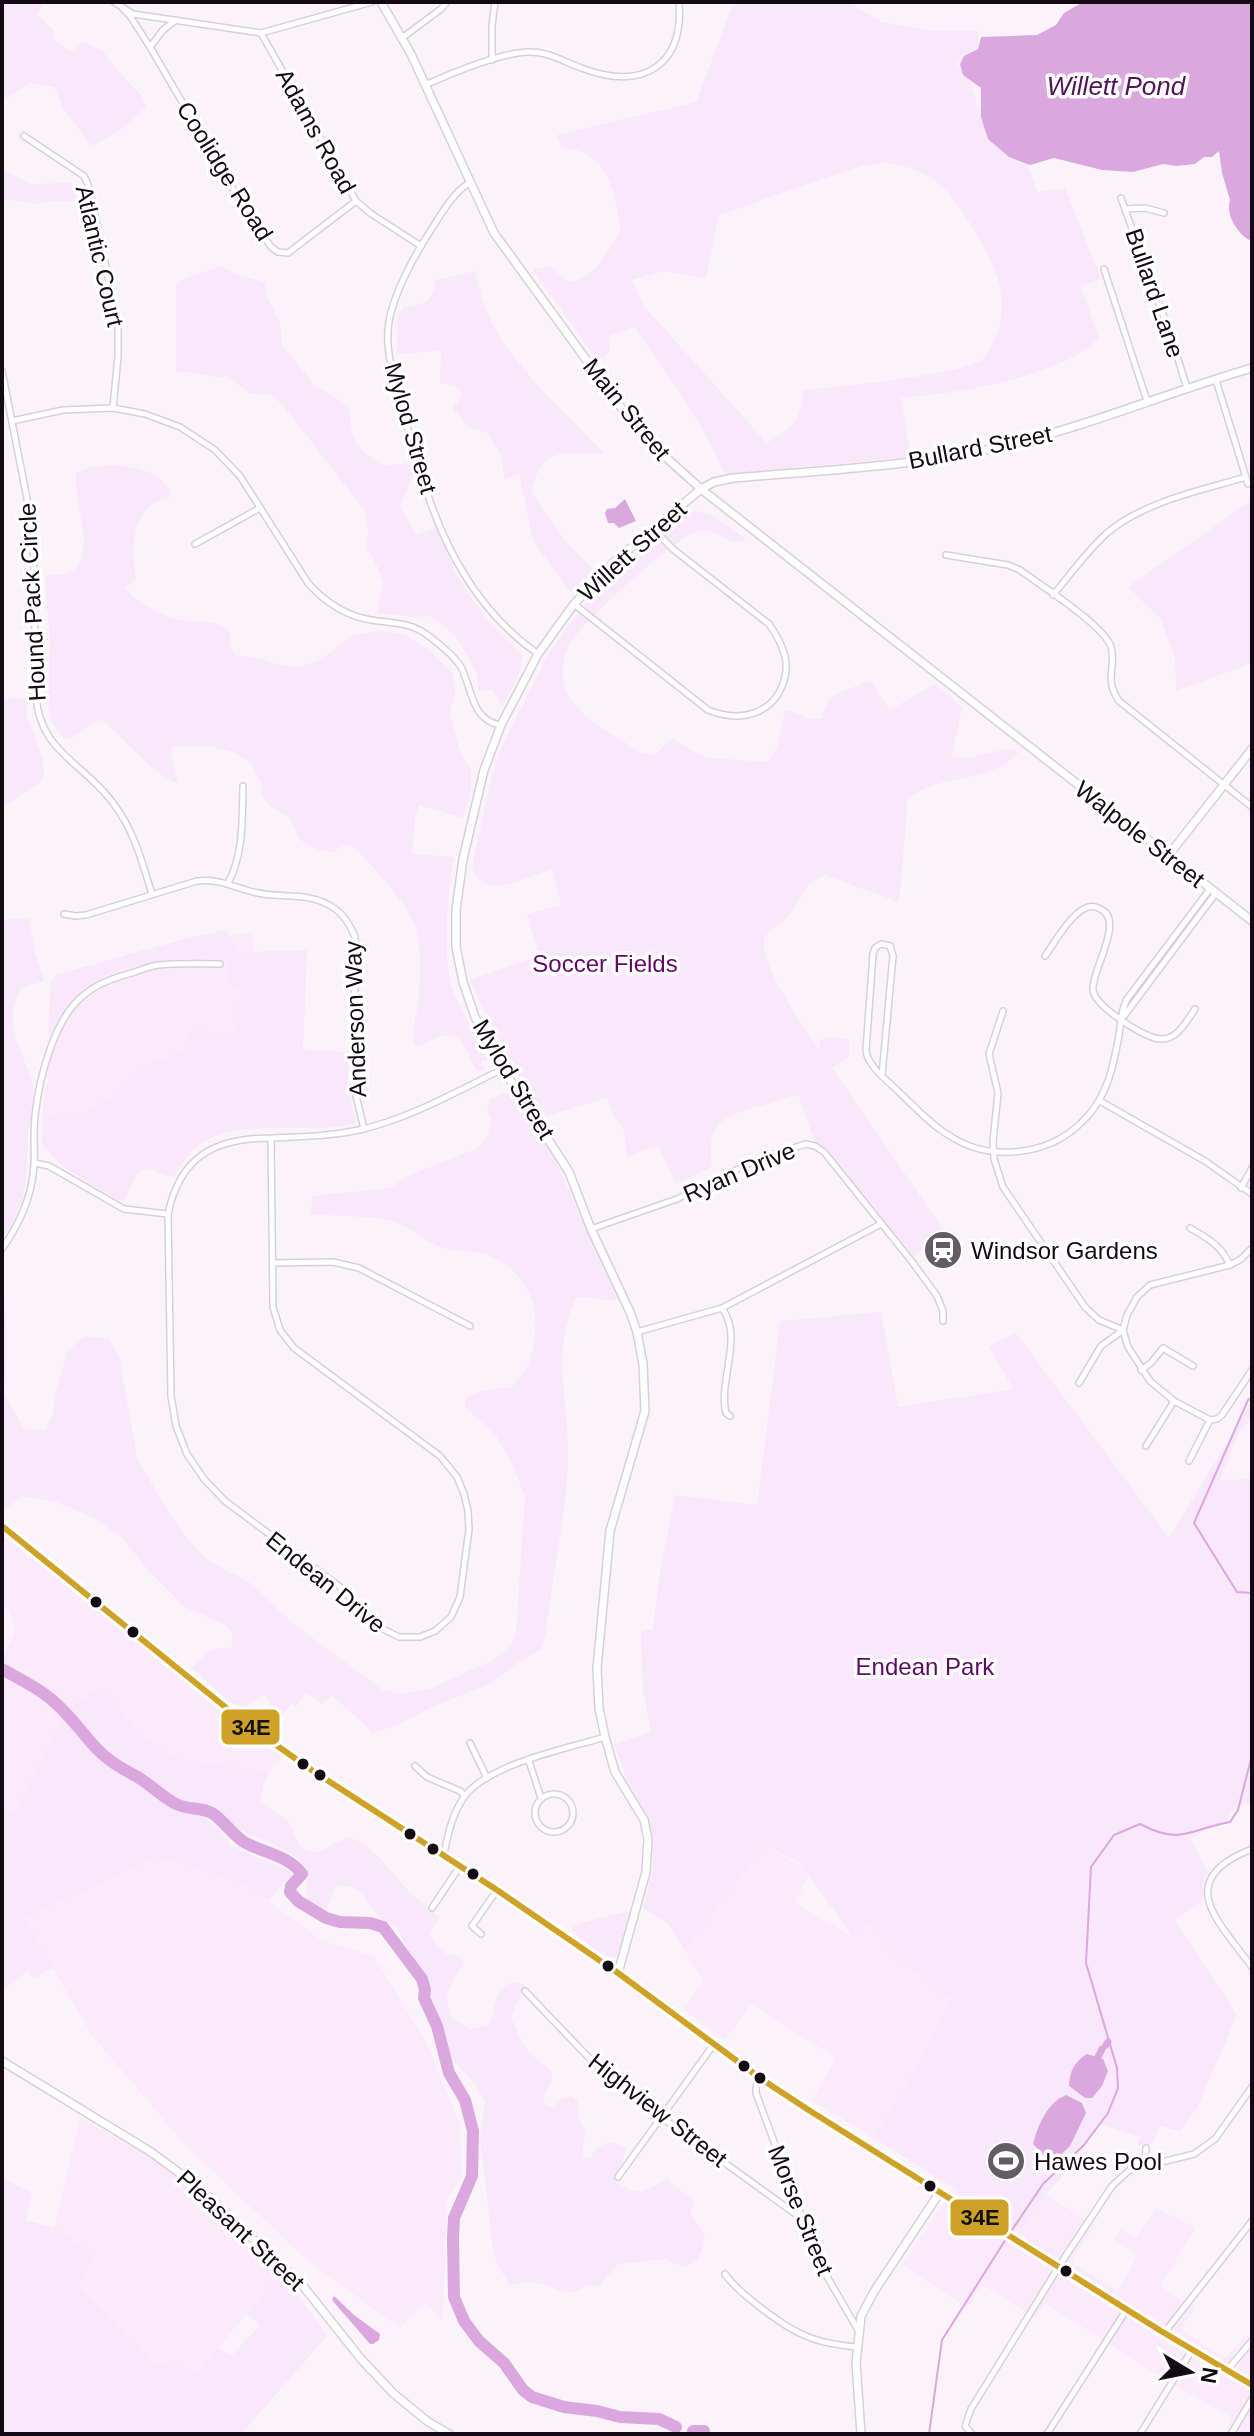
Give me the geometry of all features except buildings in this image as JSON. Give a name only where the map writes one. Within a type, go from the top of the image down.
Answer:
[{"type":"main road","name":"Main Street","points":[[381,2],[425,85],[494,233],[628,417],[660,452],[701,489],[1028,746]]},
{"type":"main road","name":"Bullard Street","points":[[701,489],[733,478],[922,461],[1011,444],[1067,429],[1252,368]]},
{"type":"main road","name":"Willett Street","points":[[538,654],[574,604],[614,562],[701,489]]},
{"type":"main road","name":"Mylod Street","points":[[538,654],[501,725],[484,770],[463,859],[455,926],[456,947],[475,1017],[503,1069],[567,1167],[591,1229],[623,1295],[637,1332],[643,1364],[645,1411],[610,1531],[597,1668],[599,1708],[615,1772],[644,1820],[648,1839],[646,1872],[618,1973]]},
{"type":"main road","name":"Walpole Street","points":[[1028,746],[1252,921]]},
{"type":"main road","points":[[1168,856],[1252,749]]},
{"type":"main road","points":[[2,1526],[245,1723],[313,1771],[618,1973],[760,2078],[1058,2267],[1252,2385]]},
{"type":"main road","name":"Pleasant Street","points":[[2,2061],[151,2152],[197,2186],[303,2286],[361,2359],[393,2393],[427,2421],[449,2434]]},
{"type":"main road","points":[[861,2434],[856,2347],[866,2305],[940,2192]]},
{"type":"street","points":[[114,2],[133,14],[261,33],[372,2]]},
{"type":"street","points":[[402,38],[447,2]]},
{"type":"street","points":[[492,60],[495,2]]},
{"type":"street","points":[[425,85],[492,60],[534,52],[585,70],[634,77],[668,58],[679,31],[679,2]]},
{"type":"street","name":"Coolidge Road","points":[[123,9],[150,47],[241,203],[271,247],[288,253],[356,201]]},
{"type":"street","points":[[150,47],[163,30],[177,20]]},
{"type":"street","name":"Adams Road","points":[[261,33],[356,201],[421,246]]},
{"type":"street","name":"Atlantic Court","points":[[24,136],[84,176],[89,187],[118,324],[113,408]]},
{"type":"street","name":"Mylod Street","points":[[469,183],[460,189],[421,246],[393,306],[388,329],[389,352],[407,427],[437,518],[457,562],[496,619],[538,654]]},
{"type":"street","name":"Bullard Lane","points":[[1121,198],[1187,388]]},
{"type":"street","points":[[1125,209],[1145,208],[1164,213]]},
{"type":"street","points":[[1104,269],[1147,401]]},
{"type":"street","name":"Hound Pack Circle","points":[[2,371],[33,529],[37,703],[40,719],[56,748],[102,790],[121,813],[135,839],[152,894]]},
{"type":"street","points":[[1053,595],[1106,534],[1127,519],[1163,503],[1247,480],[1215,379]]},
{"type":"street","points":[[12,421],[63,410],[113,408],[161,418],[199,438],[240,476],[316,593],[361,618],[420,629],[458,663],[478,710],[494,724],[501,725]]},
{"type":"street","points":[[195,544],[260,508]]},
{"type":"street","points":[[574,604],[708,710],[728,717],[746,716],[761,711],[771,703],[786,670],[781,645],[769,624],[674,550],[653,529]]},
{"type":"street","points":[[946,555],[1008,565],[1020,570],[1099,629],[1107,638],[1112,653],[1110,682],[1119,701],[1252,807]]},
{"type":"street","points":[[228,883],[239,850],[243,786]]},
{"type":"street","name":"Anderson Way","points":[[64,914],[86,915],[202,880],[228,883],[261,894],[320,900],[342,914],[350,925],[356,947],[354,1087],[364,1129]]},
{"type":"street","points":[[882,1075],[893,956],[890,946],[881,944],[873,954],[868,1060],[882,1075],[936,1126],[967,1145],[993,1151],[1021,1152],[1052,1143],[1074,1130],[1100,1101],[1111,1074],[1124,1004],[1213,891]]},
{"type":"street","points":[[1045,956],[1080,909],[1089,906],[1103,910],[1109,918],[1110,929],[1093,990],[1097,998],[1121,1020],[1150,1037],[1169,1040],[1195,1009]]},
{"type":"street","points":[[2,1249],[15,1231],[27,1203],[35,1163],[35,1116],[46,1061],[55,1038],[82,996],[99,984],[156,965],[220,964]]},
{"type":"street","points":[[1003,1011],[989,1050],[998,1093],[993,1151],[995,1167],[1003,1187],[1085,1307],[1099,1320],[1123,1330]]},
{"type":"street","name":"Endean Drive","points":[[271,1138],[274,1313],[277,1324],[294,1348],[433,1450],[461,1485],[469,1520],[460,1597],[448,1621],[430,1633],[415,1638],[388,1634],[379,1629],[340,1587],[225,1501],[195,1467],[176,1426],[171,1396],[168,1214],[173,1192],[181,1177],[203,1154],[233,1140],[271,1138],[315,1137],[364,1129],[415,1110],[503,1069]]},
{"type":"street","points":[[1100,1101],[1205,1161],[1252,1194]]},
{"type":"street","name":"Ryan Drive","points":[[591,1229],[677,1199],[754,1161],[806,1144],[815,1146],[824,1152],[937,1296],[943,1321]]},
{"type":"street","points":[[35,1163],[49,1166],[124,1209],[168,1214]]},
{"type":"street","points":[[1241,1188],[1252,1168]]},
{"type":"street","points":[[637,1332],[722,1308],[881,1224]]},
{"type":"street","points":[[1190,1228],[1216,1244],[1230,1265]]},
{"type":"street","points":[[1252,1248],[1230,1265],[1150,1285],[1140,1292],[1132,1304],[1123,1330],[1125,1341],[1150,1381],[1174,1401],[1210,1420],[1222,1415],[1252,1370]]},
{"type":"street","points":[[273,1263],[333,1262],[350,1265],[376,1275],[470,1326]]},
{"type":"street","points":[[722,1308],[731,1325],[724,1397],[726,1413],[730,1416]]},
{"type":"street","points":[[1079,1383],[1101,1346],[1123,1330]]},
{"type":"street","points":[[1141,1370],[1163,1348],[1193,1366]]},
{"type":"street","points":[[1146,1446],[1174,1401]]},
{"type":"street","points":[[1189,1461],[1210,1420]]},
{"type":"street","points":[[444,1855],[456,1813],[465,1796],[487,1778],[512,1765],[605,1737]]},
{"type":"street","points":[[470,1743],[487,1778]]},
{"type":"street","points":[[529,1761],[541,1798],[534,1810],[537,1823],[547,1832],[566,1829],[572,1818],[569,1801],[552,1794],[541,1798]]},
{"type":"street","points":[[415,1766],[427,1777],[465,1796]]},
{"type":"street","points":[[1252,1849],[1237,1855],[1215,1871],[1207,1892],[1207,1903],[1214,1915],[1252,1967]]},
{"type":"street","points":[[432,1908],[460,1866]]},
{"type":"street","points":[[481,1934],[472,1926],[497,1890]]},
{"type":"street","name":"Highview Street","points":[[525,1991],[601,2069],[801,2218]]},
{"type":"street","points":[[618,2177],[714,2044]]},
{"type":"street","name":"Morse Street","points":[[760,2078],[756,2093],[801,2218],[823,2272],[858,2330]]},
{"type":"street","points":[[972,2434],[965,2426],[966,2420],[1058,2267],[1112,2186],[1128,2170],[1145,2163],[1194,2154],[1225,2128],[1252,2087]]},
{"type":"street","points":[[1145,2163],[1146,2148]]},
{"type":"street","points":[[1164,2333],[1252,2221]]},
{"type":"street","points":[[725,2274],[733,2286],[803,2335],[856,2347]]},
{"type":"street","points":[[1047,2434],[1127,2309]]},
{"type":"street","points":[[1228,2369],[1252,2341]]},
{"type":"street","points":[[1140,2434],[1192,2350]]},
{"type":"street","points":[[1231,2434],[1252,2399]]},
{"type":"shaded area","points":[[243,933],[253,934],[250,1064],[68,1130],[41,1125],[60,979]]},
{"type":"shaded area","points":[[2,1532],[285,1755],[269,1772],[175,1758],[141,1736],[102,1687],[66,1711],[17,1812],[2,1812],[2,1658],[15,1632],[9,1612],[2,1604]]},
{"type":"shaded area","points":[[765,1845],[811,1871],[795,1903],[854,1938],[864,1922],[874,1928],[890,1938],[884,1947],[951,2000],[920,2063],[874,2138],[812,2100],[836,2058],[751,2004],[725,2040],[682,2009],[704,1981],[684,1950]]},
{"type":"shaded area","points":[[157,1855],[246,1884],[321,1940],[374,1956],[428,2046],[460,2125],[462,2177],[447,2199],[443,2321],[425,2302],[400,2328],[308,2261],[186,2146],[91,2034],[24,1918]]},
{"type":"shaded area","points":[[80,2118],[133,2146],[178,2175],[282,2273],[199,2370],[157,2364],[80,2284],[93,2253],[54,2228]]},
{"type":"shaded area","points":[[954,2188],[1021,2230],[1044,2193],[1095,2225],[1071,2262],[1118,2291],[1138,2255],[1114,2240],[1121,2229],[1136,2238],[1156,2208],[1196,2228],[1160,2286],[1195,2309],[1181,2328],[1206,2347],[1226,2358],[1246,2335],[1252,2341],[1252,2434],[1242,2434],[1228,2426],[1233,2418],[1164,2379],[1045,2303],[1035,2318],[983,2285],[967,2308],[903,2265]]},
{"type":"green space","points":[[2,2],[44,2],[37,14],[55,32],[52,38],[73,53],[82,42],[102,50],[142,96],[146,107],[118,132],[92,146],[63,108],[54,87],[30,83],[6,99],[2,98]]},
{"type":"green space","points":[[748,2],[848,2],[882,22],[934,31],[978,31],[978,47],[955,63],[968,75],[983,122],[1026,161],[1037,192],[1065,188],[1101,279],[1081,286],[1099,339],[1071,358],[1027,375],[964,390],[901,398],[911,457],[725,474],[695,417],[634,327],[608,337],[610,352],[598,362],[533,270],[549,266],[569,282],[578,280],[600,262],[621,229],[611,187],[602,168],[586,154],[561,147],[557,135],[696,102],[732,7]],"holes":[[[888,163],[918,171],[939,184],[962,211],[986,250],[1001,295],[1002,311],[993,342],[984,358],[952,370],[804,390],[794,423],[767,443],[643,305],[632,280],[663,271],[706,278],[719,215],[863,165]]]},
{"type":"green space","points":[[2,169],[30,184],[72,183],[78,201],[37,204],[2,199]]},
{"type":"green space","points":[[221,266],[238,275],[264,282],[268,299],[280,323],[282,345],[316,387],[350,410],[354,438],[362,450],[384,466],[407,463],[415,470],[400,507],[416,534],[437,528],[457,576],[484,617],[522,655],[516,682],[501,706],[493,689],[479,692],[476,671],[455,635],[430,616],[377,613],[383,583],[367,547],[365,511],[282,404],[270,395],[250,394],[228,376],[176,372],[176,282]]},
{"type":"green space","points":[[475,271],[491,321],[510,352],[604,453],[566,453],[548,459],[541,466],[531,492],[563,538],[595,571],[572,594],[533,541],[519,473],[505,480],[500,453],[486,432],[469,428],[453,408],[463,394],[455,385],[440,383],[441,350],[397,355],[397,320],[402,308],[426,301],[432,294],[436,280]]},
{"type":"green space","points":[[116,465],[154,475],[171,492],[169,498],[151,505],[140,520],[133,550],[136,579],[125,588],[151,608],[166,616],[218,625],[230,632],[230,644],[235,655],[259,658],[278,665],[298,667],[319,661],[351,636],[380,631],[404,634],[429,650],[452,672],[455,692],[450,713],[460,750],[471,771],[471,789],[463,818],[419,805],[412,854],[454,857],[447,922],[449,974],[460,1005],[489,1059],[481,1062],[485,1070],[477,1071],[465,1047],[455,1036],[441,1037],[416,1047],[413,1030],[419,999],[420,951],[410,915],[388,884],[354,847],[344,845],[333,852],[321,851],[300,840],[290,818],[270,806],[262,796],[261,782],[251,763],[233,752],[213,747],[172,746],[178,783],[150,766],[103,721],[97,720],[72,738],[65,739],[51,720],[45,578],[47,575],[72,571],[83,552],[76,473],[91,467]]},
{"type":"green space","points":[[1252,500],[1252,663],[1176,691],[1175,658],[1160,618],[1128,587]]},
{"type":"green space","name":"Soccer Fields","points":[[689,512],[714,516],[746,541],[731,541],[703,530],[683,538],[608,602],[569,645],[563,666],[565,687],[577,707],[598,725],[642,753],[655,755],[673,739],[700,755],[712,758],[768,762],[777,747],[785,711],[821,719],[829,699],[870,681],[890,710],[935,684],[962,707],[952,757],[972,757],[1011,748],[1019,752],[993,770],[933,785],[908,799],[899,902],[825,875],[808,887],[790,915],[764,940],[764,951],[776,980],[819,1050],[820,1041],[825,1037],[849,1039],[849,1057],[832,1068],[943,1229],[940,1238],[913,1256],[837,1163],[815,1142],[798,1095],[730,1116],[722,1122],[712,1139],[712,1167],[676,1184],[659,1147],[627,1157],[624,1131],[613,1115],[607,1098],[546,1116],[490,1025],[470,980],[539,956],[527,914],[561,905],[552,870],[491,886],[477,877],[473,870],[490,784],[501,748],[550,651],[588,600],[645,547]]},
{"type":"green space","points":[[28,699],[27,716],[43,760],[44,773],[40,782],[2,808],[2,700]]},
{"type":"green space","points":[[2,919],[29,919],[44,981],[21,988],[15,1001],[13,1026],[34,1098],[22,1201],[2,1240]]},
{"type":"green space","points":[[226,930],[238,954],[307,950],[303,1050],[349,1052],[348,1086],[356,1123],[316,1128],[232,1131],[197,1146],[174,1176],[146,1168],[138,1172],[124,1201],[116,1199],[65,1168],[46,1149],[42,1143],[44,1111],[61,1119],[75,1119],[122,1091],[146,1065],[173,1056],[184,1048],[190,1032],[236,1034],[240,989],[233,987],[227,974],[226,958],[186,958],[123,967],[81,987],[67,1001],[60,1022],[50,1035],[51,983],[55,975]]},
{"type":"green space","points":[[511,1091],[552,1154],[617,1294],[617,1300],[576,1298],[568,1318],[563,1359],[567,1482],[542,1649],[492,1683],[373,1733],[332,1695],[322,1704],[306,1693],[297,1706],[291,1704],[280,1719],[266,1724],[263,1722],[273,1714],[267,1696],[261,1695],[242,1709],[192,1668],[212,1650],[232,1646],[232,1633],[225,1625],[183,1606],[122,1538],[94,1518],[54,1501],[23,1496],[2,1512],[2,1289],[7,1342],[5,1395],[24,1429],[46,1430],[68,1350],[85,1336],[108,1339],[119,1355],[137,1458],[183,1533],[206,1559],[250,1583],[295,1625],[383,1690],[402,1694],[432,1688],[491,1661],[511,1646],[516,1633],[525,1497],[513,1466],[496,1436],[465,1407],[466,1397],[482,1391],[512,1387],[524,1372],[530,1361],[535,1336],[534,1309],[517,1274],[493,1257],[440,1247],[389,1220],[311,1215],[312,1196],[390,1188],[408,1176],[478,1148],[488,1136],[491,1120],[487,1109],[490,1099]]},
{"type":"green space","name":"Endean Park","points":[[881,1312],[898,1407],[1013,1389],[989,1346],[1016,1333],[1169,1538],[1252,1401],[1252,1418],[1240,1430],[1220,1480],[1252,1479],[1252,1802],[1235,1807],[1227,1820],[1190,1838],[1208,1873],[1203,1885],[1203,1900],[1175,1920],[1237,2015],[1197,2108],[1180,2131],[1160,2126],[1152,2144],[1137,2145],[1141,2137],[1100,2124],[1082,2150],[1068,2160],[1073,2165],[1044,2194],[1021,2230],[874,2138],[920,2063],[951,2000],[884,1947],[889,1938],[864,1922],[854,1938],[799,1862],[765,1845],[684,1950],[669,1925],[643,1907],[653,1868],[653,1837],[648,1818],[626,1777],[614,1744],[651,1732],[643,1690],[641,1632],[653,1629],[675,1495],[757,1505],[780,1321]]},
{"type":"green space","points":[[102,1687],[141,1736],[175,1758],[269,1772],[260,1801],[288,1821],[301,1848],[315,1853],[348,1837],[368,1847],[418,1900],[440,1917],[430,1933],[433,1941],[449,1956],[454,1954],[462,1958],[464,1964],[446,1997],[451,2018],[470,2029],[489,2025],[501,1989],[513,1983],[523,1984],[511,2019],[529,2051],[552,2072],[552,2080],[543,2098],[546,2106],[552,2107],[561,2099],[572,2096],[578,2103],[579,2120],[586,2132],[582,2151],[584,2157],[590,2157],[597,2148],[610,2143],[626,2148],[617,2182],[631,2190],[642,2191],[667,2179],[695,2202],[690,2214],[705,2234],[696,2262],[683,2267],[664,2259],[618,2264],[598,2287],[587,2284],[567,2292],[537,2283],[510,2285],[497,2264],[493,2250],[480,2137],[485,2101],[475,2084],[452,2059],[427,1983],[396,1927],[380,1917],[354,1888],[335,1887],[328,1907],[308,1904],[308,1877],[302,1864],[286,1851],[235,1826],[211,1805],[170,1807],[204,1817],[231,1846],[289,1871],[289,1880],[269,1901],[246,1884],[157,1856],[25,1918],[53,1968],[34,1978],[27,1971],[2,1991],[2,1812],[17,1811],[66,1710]]},
{"type":"green space","points":[[632,1910],[620,1951],[614,1958],[591,1946],[571,1929],[578,1924]]},
{"type":"green space","points":[[2,2178],[32,2193],[26,2220],[54,2228],[93,2253],[80,2285],[157,2364],[199,2370],[218,2348],[232,2355],[260,2325],[247,2314],[282,2273],[327,2336],[241,2434],[2,2434]]},
{"type":"water","name":"Willett Pond","points":[[1083,2],[1252,2],[1252,241],[1242,234],[1231,218],[1219,151],[1195,164],[1163,164],[1133,172],[1102,170],[1054,158],[1030,165],[1009,157],[988,139],[981,117],[981,88],[963,75],[960,64],[964,56],[978,49],[981,37],[1037,35],[1056,25],[1064,13]]},
{"type":"water","points":[[625,499],[636,521],[619,528],[614,523],[608,523],[605,513]]},
{"type":"water","points":[[1087,2054],[1103,2059],[1108,2071],[1102,2086],[1092,2098],[1085,2098],[1069,2086],[1074,2067]]},
{"type":"water","points":[[1066,2095],[1082,2103],[1086,2113],[1070,2146],[1054,2161],[1049,2160],[1033,2144],[1049,2109]]},
{"type":"water","name":"Hawes Pool","points":[[996,2144],[1026,2163],[1016,2179],[986,2160]]},
{"type":"water","points":[[334,2296],[380,2334],[379,2340],[370,2344],[332,2300]]},
{"type":"waterway","points":[[1252,1398],[1248,1400],[1194,1523],[1237,1592],[1252,1593]]},
{"type":"waterway","points":[[2,1669],[48,1697],[115,1764],[171,1801],[212,1813],[244,1842],[290,1863],[302,1874],[291,1886],[290,1892],[298,1901],[326,1918],[383,1927],[422,1979],[424,1998],[437,2026],[449,2073],[465,2100],[473,2131],[472,2176],[454,2218],[453,2238],[454,2297],[464,2321],[532,2397],[564,2407],[620,2417],[659,2419],[676,2427]]},
{"type":"waterway","points":[[1010,2233],[1043,2184],[1084,2145],[1108,2113],[1118,2088],[1117,2068],[1086,1963],[1091,1867],[1114,1835],[1140,1824],[1154,1831],[1176,1835],[1230,1822],[1238,1810],[1252,1755]]},
{"type":"waterway","points":[[1094,2065],[1102,2049]]},
{"type":"waterway","points":[[929,2434],[942,2340],[1006,2239]]},
{"type":"waterway","points":[[693,2431],[704,2431]]},
{"type":"transit line","name":"34E","points":[[2,1526],[245,1723],[313,1771],[497,1890],[807,2109],[1252,2385]]},
{"type":"place","name":"Windsor Gardens","points":[[943,1250]]},
{"type":"place","name":"Hawes Pool","points":[[1006,2161]]}]
